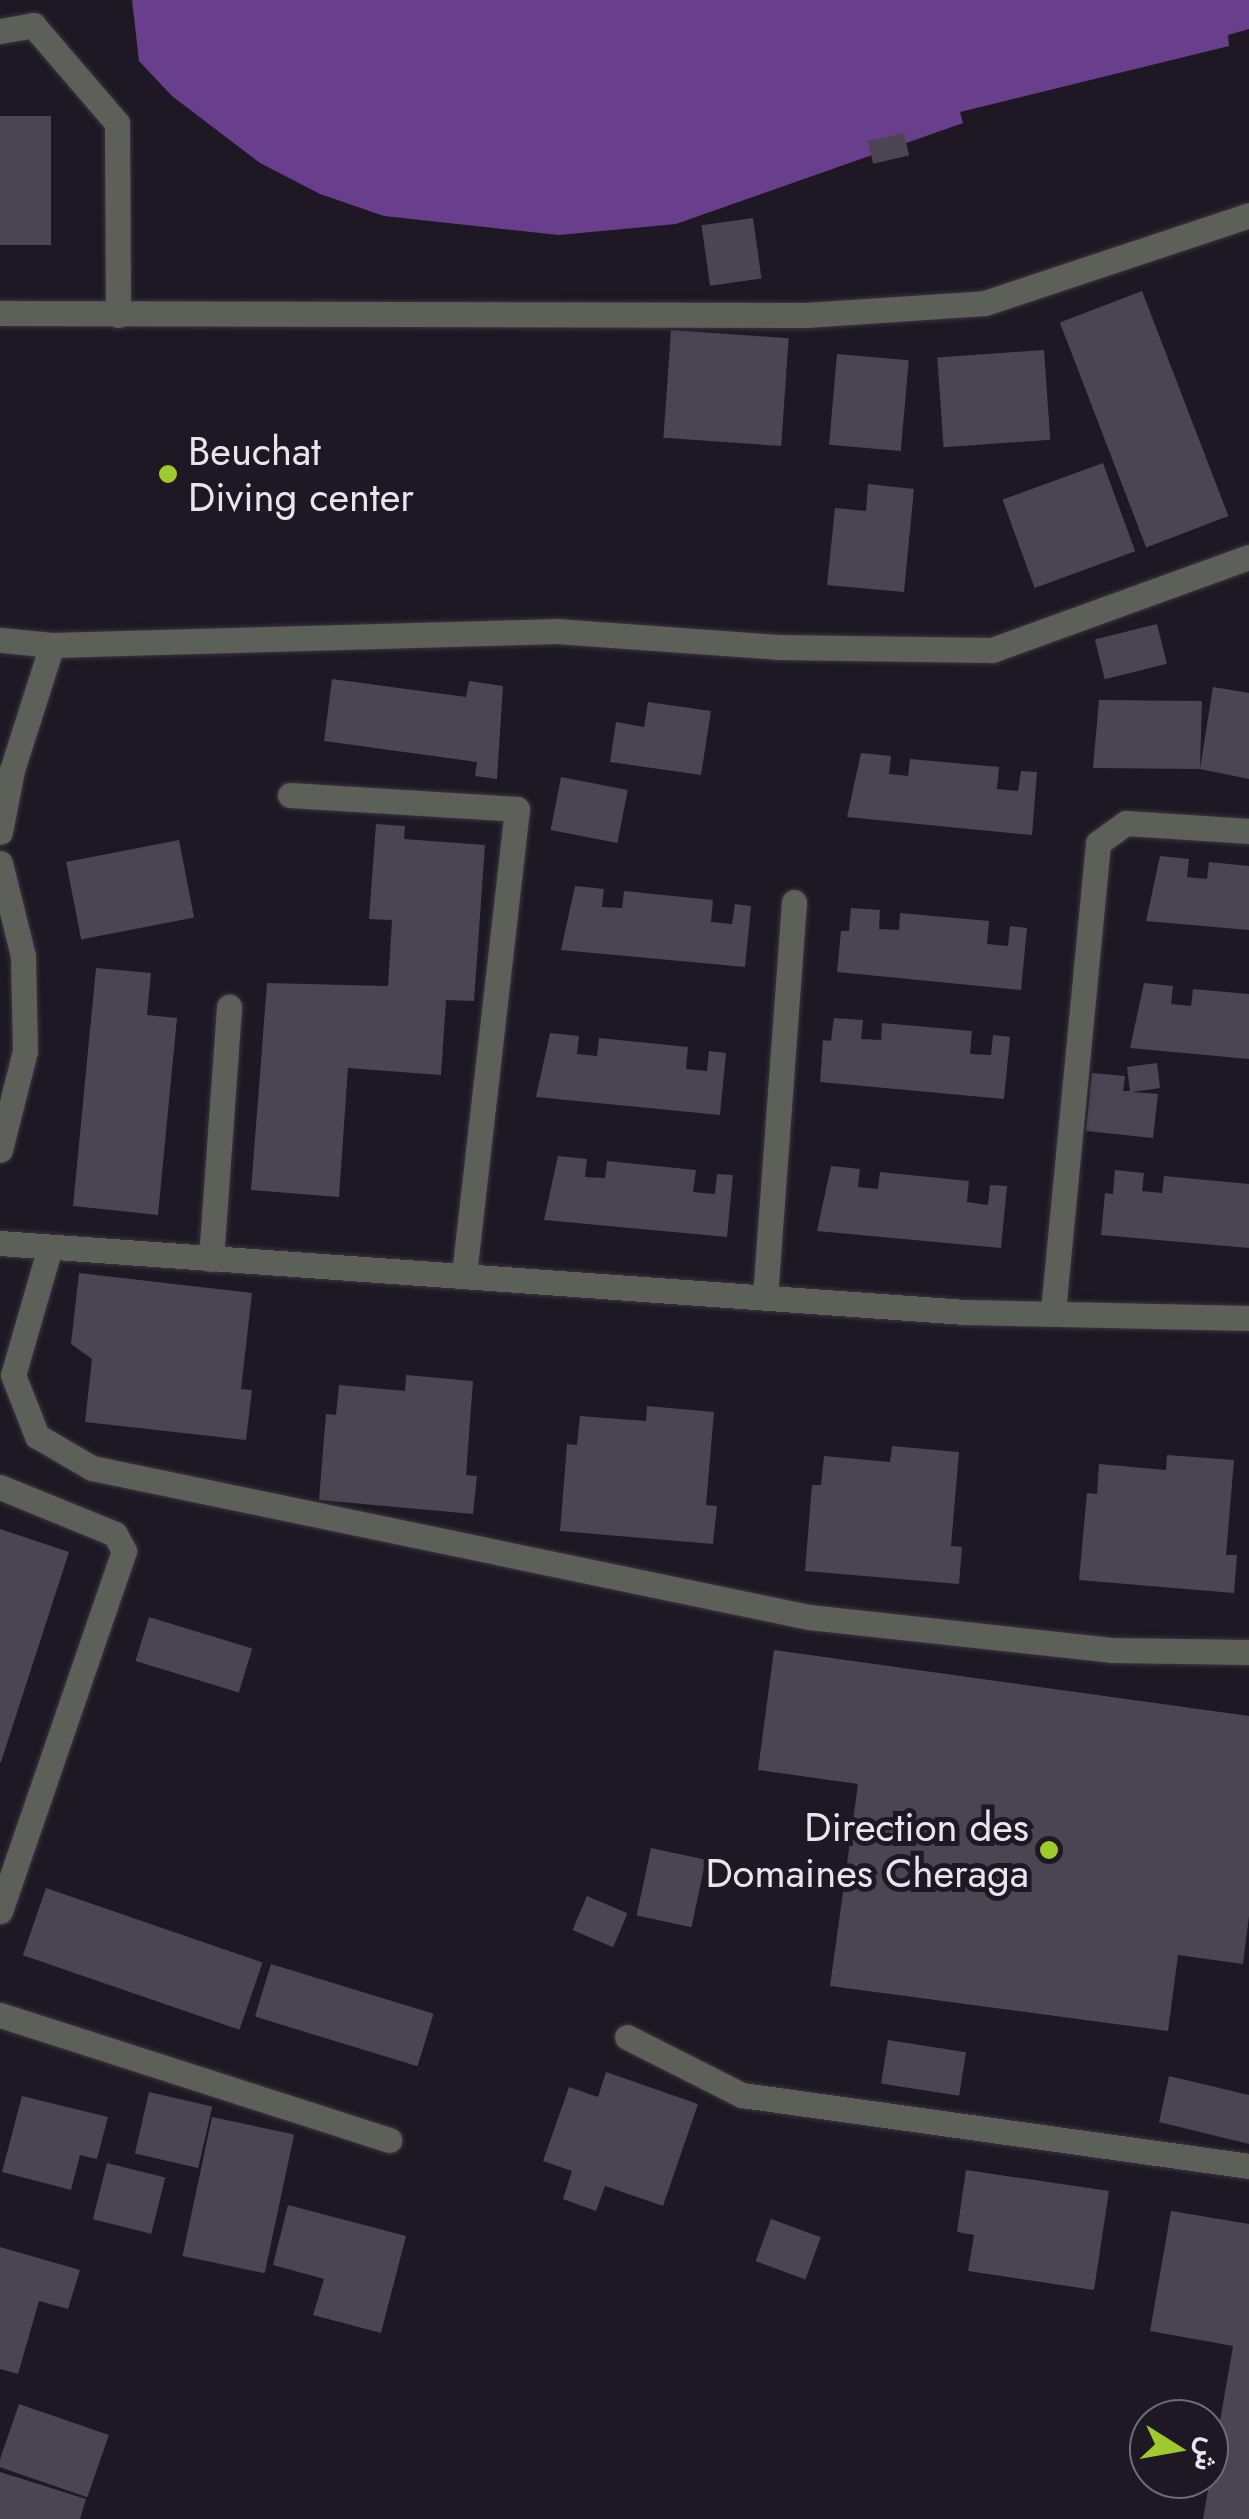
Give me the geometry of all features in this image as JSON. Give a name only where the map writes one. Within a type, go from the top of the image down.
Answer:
[{"type":"street","points":[[0,30],[33,24],[117,123],[118,315]]},
{"type":"street","points":[[0,313],[806,314],[984,304],[1249,215]]},
{"type":"street","points":[[0,640],[52,645],[556,631],[777,647],[992,650],[1249,557]]},
{"type":"street","points":[[0,832],[52,645]]},
{"type":"street","points":[[290,794],[517,809],[464,1274]]},
{"type":"street","points":[[1053,1311],[1098,843],[1126,823],[1249,832]]},
{"type":"street","points":[[0,864],[23,956],[25,1051],[0,1150]]},
{"type":"street","points":[[765,1298],[794,902]]},
{"type":"street","points":[[211,1259],[229,1006]]},
{"type":"street","points":[[0,1243],[966,1312],[1249,1318]]},
{"type":"street","points":[[50,1247],[13,1374],[37,1436],[92,1468],[809,1617],[1111,1650],[1249,1652]]},
{"type":"street","points":[[0,1487],[115,1534],[124,1551],[0,1911]]},
{"type":"street","points":[[0,2014],[389,2140]]},
{"type":"street","points":[[626,2037],[742,2095],[1249,2166]]},
{"type":"shaded area","points":[[132,0],[1249,0],[1249,29],[1228,35],[1229,46],[960,112],[963,123],[676,224],[559,235],[384,216],[320,194],[260,163],[172,96],[139,61]]},
{"type":"building","points":[[0,116],[51,116],[51,245],[0,245]]},
{"type":"building","points":[[904,133],[909,155],[873,164],[868,141]]},
{"type":"building","points":[[753,218],[761,278],[710,286],[702,225]]},
{"type":"building","points":[[1142,291],[1228,516],[1146,548],[1060,323]]},
{"type":"building","points":[[671,330],[789,338],[781,446],[663,438]]},
{"type":"building","points":[[1044,350],[1050,440],[944,447],[937,357]]},
{"type":"building","points":[[837,354],[909,360],[901,451],[829,445]]},
{"type":"building","points":[[1103,463],[1135,551],[1035,588],[1002,500]]},
{"type":"building","points":[[868,484],[914,489],[904,592],[827,585],[835,508],[866,511]]},
{"type":"building","points":[[1157,624],[1167,664],[1105,679],[1095,639]]},
{"type":"building","points":[[332,679],[466,697],[469,681],[503,686],[497,779],[475,776],[477,762],[324,741]]},
{"type":"building","points":[[1213,687],[1249,693],[1249,779],[1200,769]]},
{"type":"building","points":[[1099,700],[1202,701],[1200,769],[1093,768]]},
{"type":"building","points":[[648,702],[711,711],[701,775],[610,762],[616,722],[644,727]]},
{"type":"building","points":[[861,753],[891,756],[889,774],[908,776],[910,759],[999,767],[997,789],[1018,791],[1021,771],[1037,772],[1032,835],[847,817]]},
{"type":"building","points":[[561,777],[628,790],[617,843],[551,830]]},
{"type":"building","points":[[376,824],[405,826],[404,839],[485,845],[474,1001],[446,1000],[441,1075],[348,1068],[339,1197],[251,1190],[267,983],[388,986],[392,920],[369,919]]},
{"type":"building","points":[[179,840],[194,918],[81,939],[66,862]]},
{"type":"building","points":[[1160,856],[1189,859],[1187,877],[1207,879],[1209,862],[1249,866],[1249,930],[1146,921]]},
{"type":"building","points":[[575,886],[604,889],[602,907],[622,908],[624,891],[713,900],[711,922],[732,924],[735,904],[751,906],[745,967],[561,950]]},
{"type":"building","points":[[851,908],[880,910],[879,929],[899,930],[900,913],[989,921],[987,944],[1008,946],[1010,926],[1027,928],[1021,990],[837,972],[841,931],[849,931]]},
{"type":"building","points":[[96,968],[151,973],[147,1015],[177,1018],[158,1215],[73,1206]]},
{"type":"building","points":[[1144,983],[1173,986],[1171,1004],[1191,1006],[1193,989],[1249,994],[1249,1059],[1130,1048]]},
{"type":"building","points":[[834,1018],[863,1020],[861,1039],[881,1040],[882,1023],[972,1031],[970,1054],[991,1055],[993,1035],[1010,1037],[1004,1099],[820,1082],[823,1040],[831,1041]]},
{"type":"building","points":[[550,1033],[579,1036],[577,1054],[597,1056],[599,1038],[688,1047],[686,1069],[707,1071],[709,1051],[726,1053],[720,1115],[536,1097]]},
{"type":"building","points":[[1157,1063],[1160,1088],[1132,1092],[1158,1094],[1153,1138],[1086,1131],[1092,1073],[1125,1076],[1123,1091],[1130,1091],[1127,1067]]},
{"type":"building","points":[[558,1156],[587,1159],[585,1177],[605,1178],[607,1161],[696,1170],[693,1192],[715,1194],[717,1174],[733,1175],[727,1237],[544,1220]]},
{"type":"building","points":[[831,1166],[860,1169],[858,1187],[878,1189],[880,1172],[969,1181],[967,1202],[988,1205],[990,1185],[1007,1186],[1001,1248],[817,1231]]},
{"type":"building","points":[[1115,1170],[1144,1173],[1142,1191],[1162,1193],[1164,1176],[1249,1184],[1249,1248],[1101,1235],[1105,1193],[1113,1194]]},
{"type":"building","points":[[79,1273],[252,1293],[241,1389],[252,1390],[246,1440],[85,1422],[92,1359],[71,1344]]},
{"type":"building","points":[[406,1375],[473,1381],[466,1475],[477,1476],[473,1514],[319,1500],[326,1414],[336,1415],[339,1385],[405,1391]]},
{"type":"building","points":[[647,1406],[714,1412],[706,1505],[717,1506],[713,1544],[560,1531],[567,1444],[577,1445],[580,1416],[646,1421]]},
{"type":"building","points":[[892,1446],[959,1452],[951,1546],[962,1547],[959,1584],[805,1571],[812,1485],[821,1485],[824,1456],[890,1462]]},
{"type":"building","points":[[1167,1455],[1234,1460],[1226,1555],[1237,1555],[1234,1593],[1079,1580],[1087,1493],[1097,1494],[1099,1464],[1166,1470]]},
{"type":"building","points":[[0,1529],[69,1552],[1,1762],[0,1762]]},
{"type":"building","points":[[149,1617],[252,1649],[239,1693],[136,1661]]},
{"type":"building","name":"Direction des Domaines Cheraga","points":[[774,1650],[1249,1716],[1249,1916],[1243,1964],[1178,1955],[1168,2031],[830,1986],[858,1784],[758,1770]]},
{"type":"building","points":[[651,1848],[706,1860],[691,1927],[637,1915]]},
{"type":"building","points":[[46,1888],[263,1963],[239,2030],[23,1955]]},
{"type":"building","points":[[587,1896],[628,1913],[613,1947],[573,1930]]},
{"type":"building","points":[[271,1964],[434,2014],[417,2066],[255,2017]]},
{"type":"building","points":[[888,2040],[966,2052],[959,2096],[881,2083]]},
{"type":"building","points":[[606,2072],[698,2104],[663,2206],[605,2186],[596,2211],[563,2199],[572,2171],[543,2161],[569,2087],[598,2097]]},
{"type":"building","points":[[1169,2076],[1249,2095],[1249,2144],[1159,2122]]},
{"type":"building","points":[[149,2092],[212,2107],[198,2168],[135,2153]]},
{"type":"building","points":[[22,2096],[108,2117],[97,2159],[80,2155],[71,2190],[2,2172]]},
{"type":"building","points":[[212,2117],[294,2134],[265,2273],[182,2256]]},
{"type":"building","points":[[107,2163],[165,2178],[151,2234],[93,2219]]},
{"type":"building","points":[[966,2170],[1109,2191],[1094,2290],[968,2271],[974,2235],[957,2232]]},
{"type":"building","points":[[288,2205],[406,2236],[381,2333],[313,2315],[324,2279],[273,2265]]},
{"type":"building","points":[[1171,2211],[1249,2224],[1249,2519],[1203,2519],[1206,2499],[1229,2499],[1229,2399],[1224,2399],[1233,2346],[1150,2331]]},
{"type":"building","points":[[771,2219],[821,2237],[805,2279],[756,2261]]},
{"type":"building","points":[[0,2247],[80,2270],[68,2309],[39,2301],[18,2374],[0,2369]]},
{"type":"building","points":[[19,2404],[109,2435],[87,2497],[0,2467]]},
{"type":"building","points":[[0,2472],[86,2499],[80,2519],[0,2519]]},
{"type":"place","name":"Beuchat Diving center","points":[[168,474]]},
{"type":"place","name":"Direction des Domaines Cheraga","points":[[1049,1850]]}]
